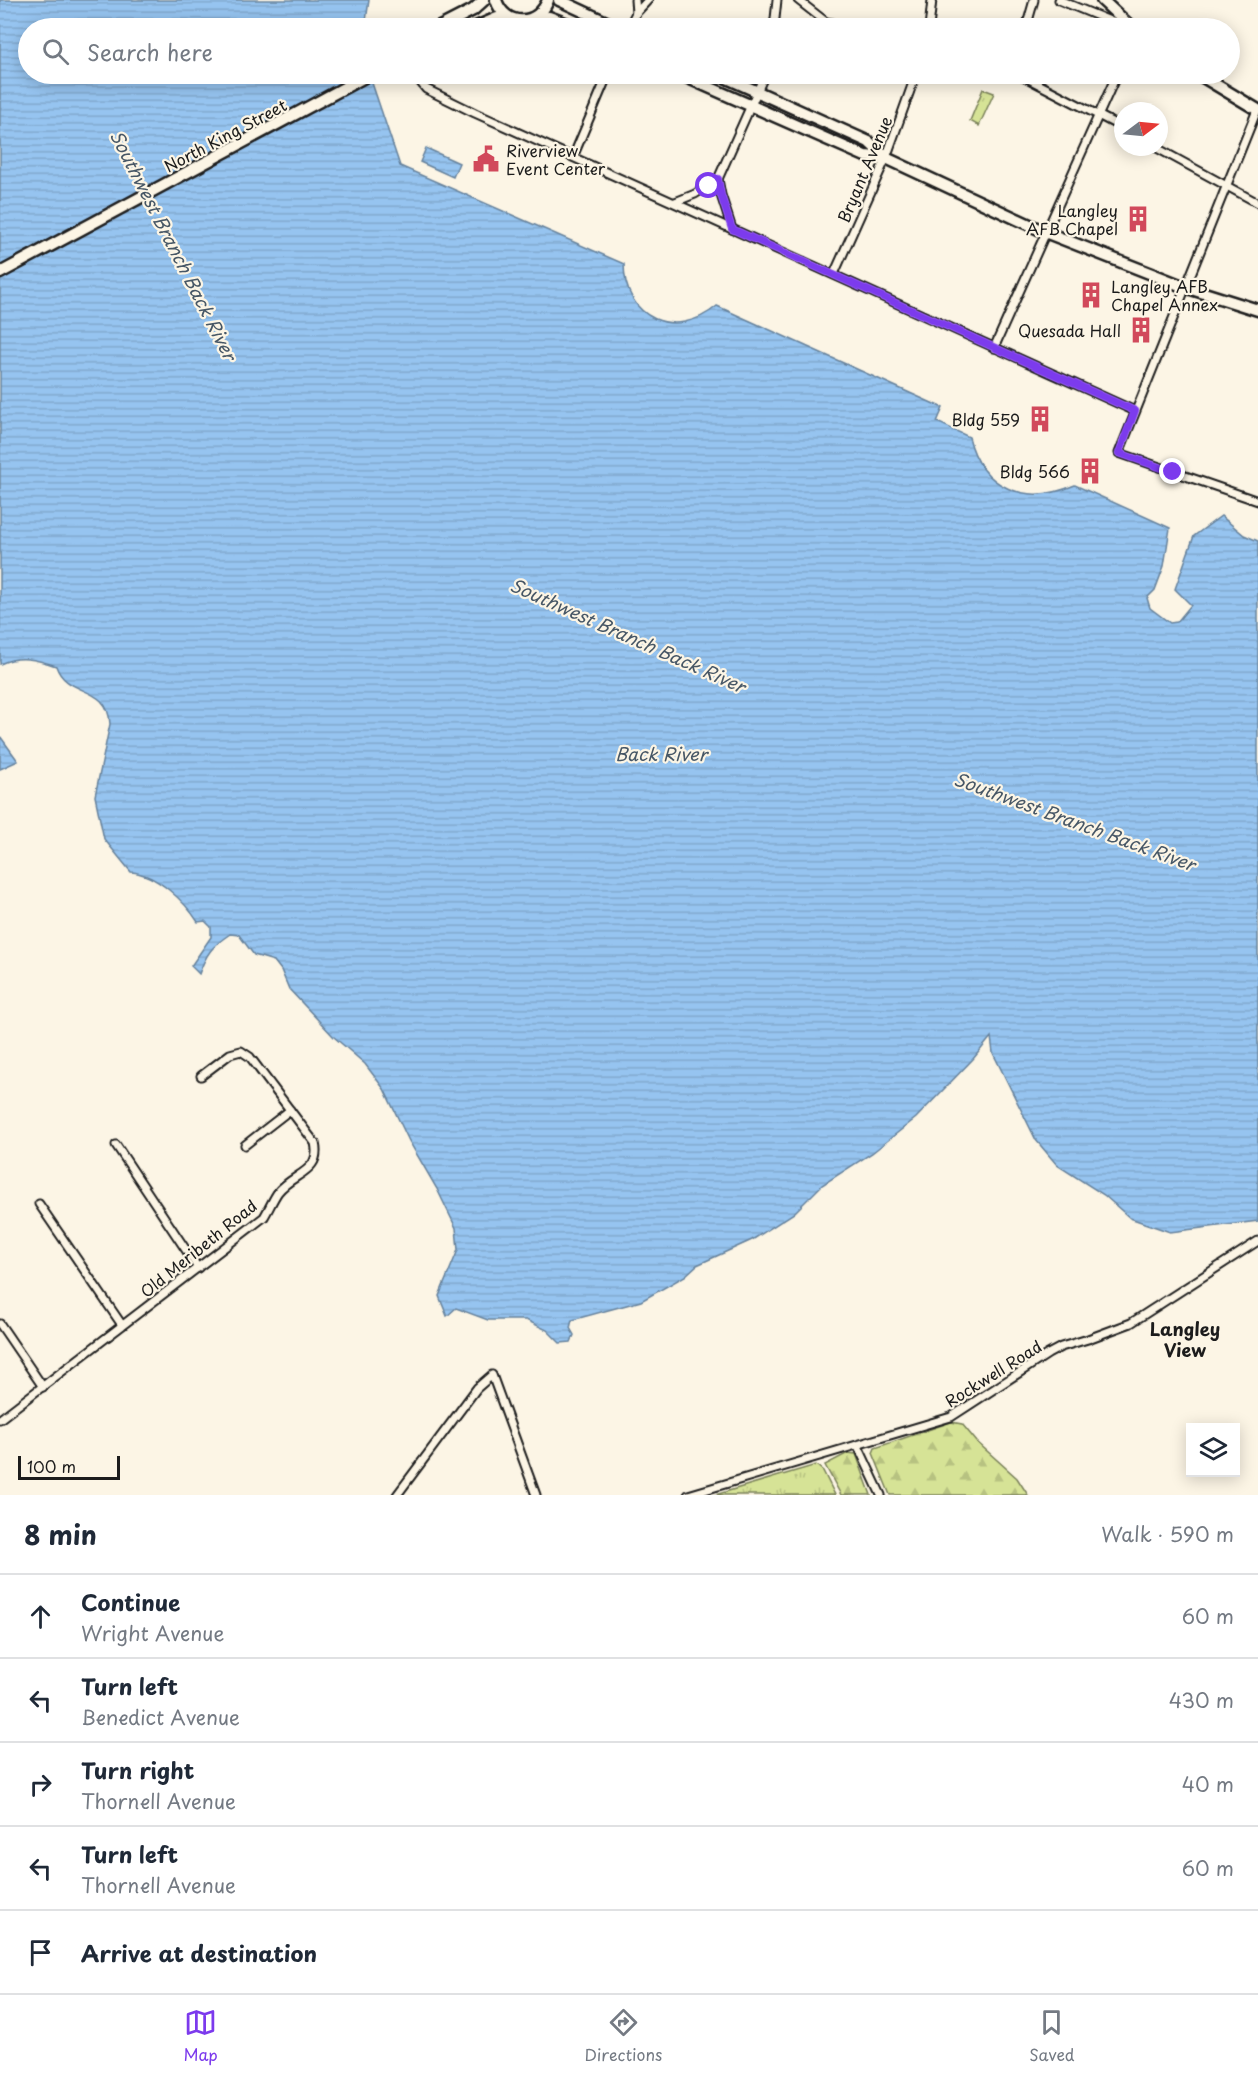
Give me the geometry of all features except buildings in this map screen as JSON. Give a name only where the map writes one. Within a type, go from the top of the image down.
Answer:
[{"type":"street","points":[[457,18],[473,10],[484,0]]},
{"type":"street","points":[[496,0],[501,10],[511,18]]},
{"type":"street","points":[[534,18],[545,9],[548,0]]},
{"type":"street","points":[[560,0],[598,18]]},
{"type":"street","points":[[635,0],[636,13]]},
{"type":"street","points":[[633,18],[648,0]]},
{"type":"street","points":[[775,18],[777,0]]},
{"type":"street","points":[[798,0],[821,18]]},
{"type":"street","points":[[931,18],[932,0]]},
{"type":"street","points":[[1029,18],[1034,0]]},
{"type":"street","points":[[1059,0],[1103,18]]},
{"type":"street","points":[[1102,0],[1121,18]]},
{"type":"street","name":"North King Street","points":[[0,273],[351,84]]},
{"type":"street","points":[[422,84],[426,89],[573,157],[1135,411]]},
{"type":"street","points":[[573,157],[604,84]]},
{"type":"street","points":[[702,84],[865,156],[886,158]]},
{"type":"street","points":[[742,84],[869,142],[886,158],[1045,232],[1185,287],[1258,310]]},
{"type":"street","points":[[675,202],[702,190],[718,179],[761,84]]},
{"type":"street","name":"Bryant Avenue","points":[[834,274],[886,158],[912,84]]},
{"type":"street","points":[[1039,84],[1114,123]]},
{"type":"street","points":[[994,348],[1113,84]]},
{"type":"street","points":[[1215,84],[1258,110],[1225,186],[1119,453],[1258,501]]},
{"type":"street","points":[[1168,154],[1258,203]]},
{"type":"street","points":[[718,179],[732,229]]},
{"type":"street","name":"Old Meribeth Road","points":[[0,1419],[264,1217],[279,1191],[315,1162],[318,1154],[315,1143],[250,1057],[241,1052],[230,1053],[201,1076]]},
{"type":"street","points":[[245,1145],[290,1110]]},
{"type":"street","points":[[116,1145],[198,1268]]},
{"type":"street","points":[[39,1204],[122,1325]]},
{"type":"street","name":"Rockwell Road","points":[[688,1495],[951,1417],[1061,1347],[1088,1340],[1131,1323],[1258,1241]]},
{"type":"street","points":[[0,1324],[43,1387]]},
{"type":"street","points":[[397,1495],[477,1388],[492,1375],[536,1495]]},
{"type":"street","points":[[858,1446],[881,1495]]},
{"type":"green space","points":[[983,89],[994,93],[979,126],[970,121]]},
{"type":"green space","points":[[951,1422],[962,1424],[977,1442],[1017,1478],[1028,1495],[890,1495],[873,1453],[875,1448]]},
{"type":"green space","points":[[848,1453],[856,1454],[871,1495],[841,1495],[825,1465]]},
{"type":"green space","points":[[816,1465],[823,1471],[835,1495],[715,1495]]},
{"type":"water","name":"Back River","points":[[0,0],[369,0],[366,18],[18,18],[18,84],[372,84],[400,166],[624,264],[626,283],[633,299],[642,311],[655,319],[669,323],[685,322],[717,306],[943,408],[937,422],[969,437],[975,455],[984,470],[1009,489],[1040,494],[1075,485],[1170,528],[1164,566],[1155,590],[1147,598],[1150,608],[1170,623],[1177,622],[1191,605],[1175,589],[1194,536],[1221,516],[1244,535],[1258,541],[1258,1221],[1170,1232],[1130,1218],[1104,1195],[1057,1165],[1036,1140],[993,1053],[991,1037],[916,1118],[872,1153],[822,1185],[794,1213],[752,1240],[697,1265],[685,1276],[641,1301],[572,1320],[570,1328],[574,1335],[571,1342],[560,1343],[547,1330],[526,1320],[488,1320],[456,1308],[447,1316],[439,1296],[458,1250],[456,1228],[384,1089],[365,1064],[334,1037],[289,989],[281,970],[274,961],[254,955],[239,935],[230,934],[219,942],[207,956],[199,974],[191,966],[211,937],[211,927],[205,921],[198,922],[186,906],[160,883],[131,872],[104,839],[95,796],[110,724],[108,711],[95,696],[69,683],[61,676],[56,666],[28,659],[0,664]]},
{"type":"water","points":[[426,148],[459,163],[453,177],[420,162]]},
{"type":"water","points":[[0,736],[18,761],[0,769]]},
{"type":"place","name":"Riverview Event Center","points":[[486,159]]},
{"type":"place","name":"Langley AFB Chapel","points":[[1138,219]]},
{"type":"place","name":"Langley AFB Chapel Annex","points":[[1091,295]]},
{"type":"place","name":"Quesada Hall","points":[[1141,330]]},
{"type":"place","name":"Bldg 559","points":[[1040,419]]},
{"type":"place","name":"Bldg 566","points":[[1090,471]]},
{"type":"district","name":"Langley View","points":[[1185,1338]]},
{"type":"route","points":[[709,186],[718,179],[732,229],[1135,411],[1119,453],[1173,472]]},
{"type":"water label","name":"Southwest Branch Back River","points":[[174,245]]},
{"type":"water label","name":"Southwest Branch Back River","points":[[628,635]]},
{"type":"water label","name":"Southwest Branch Back River","points":[[1075,821]]}]
